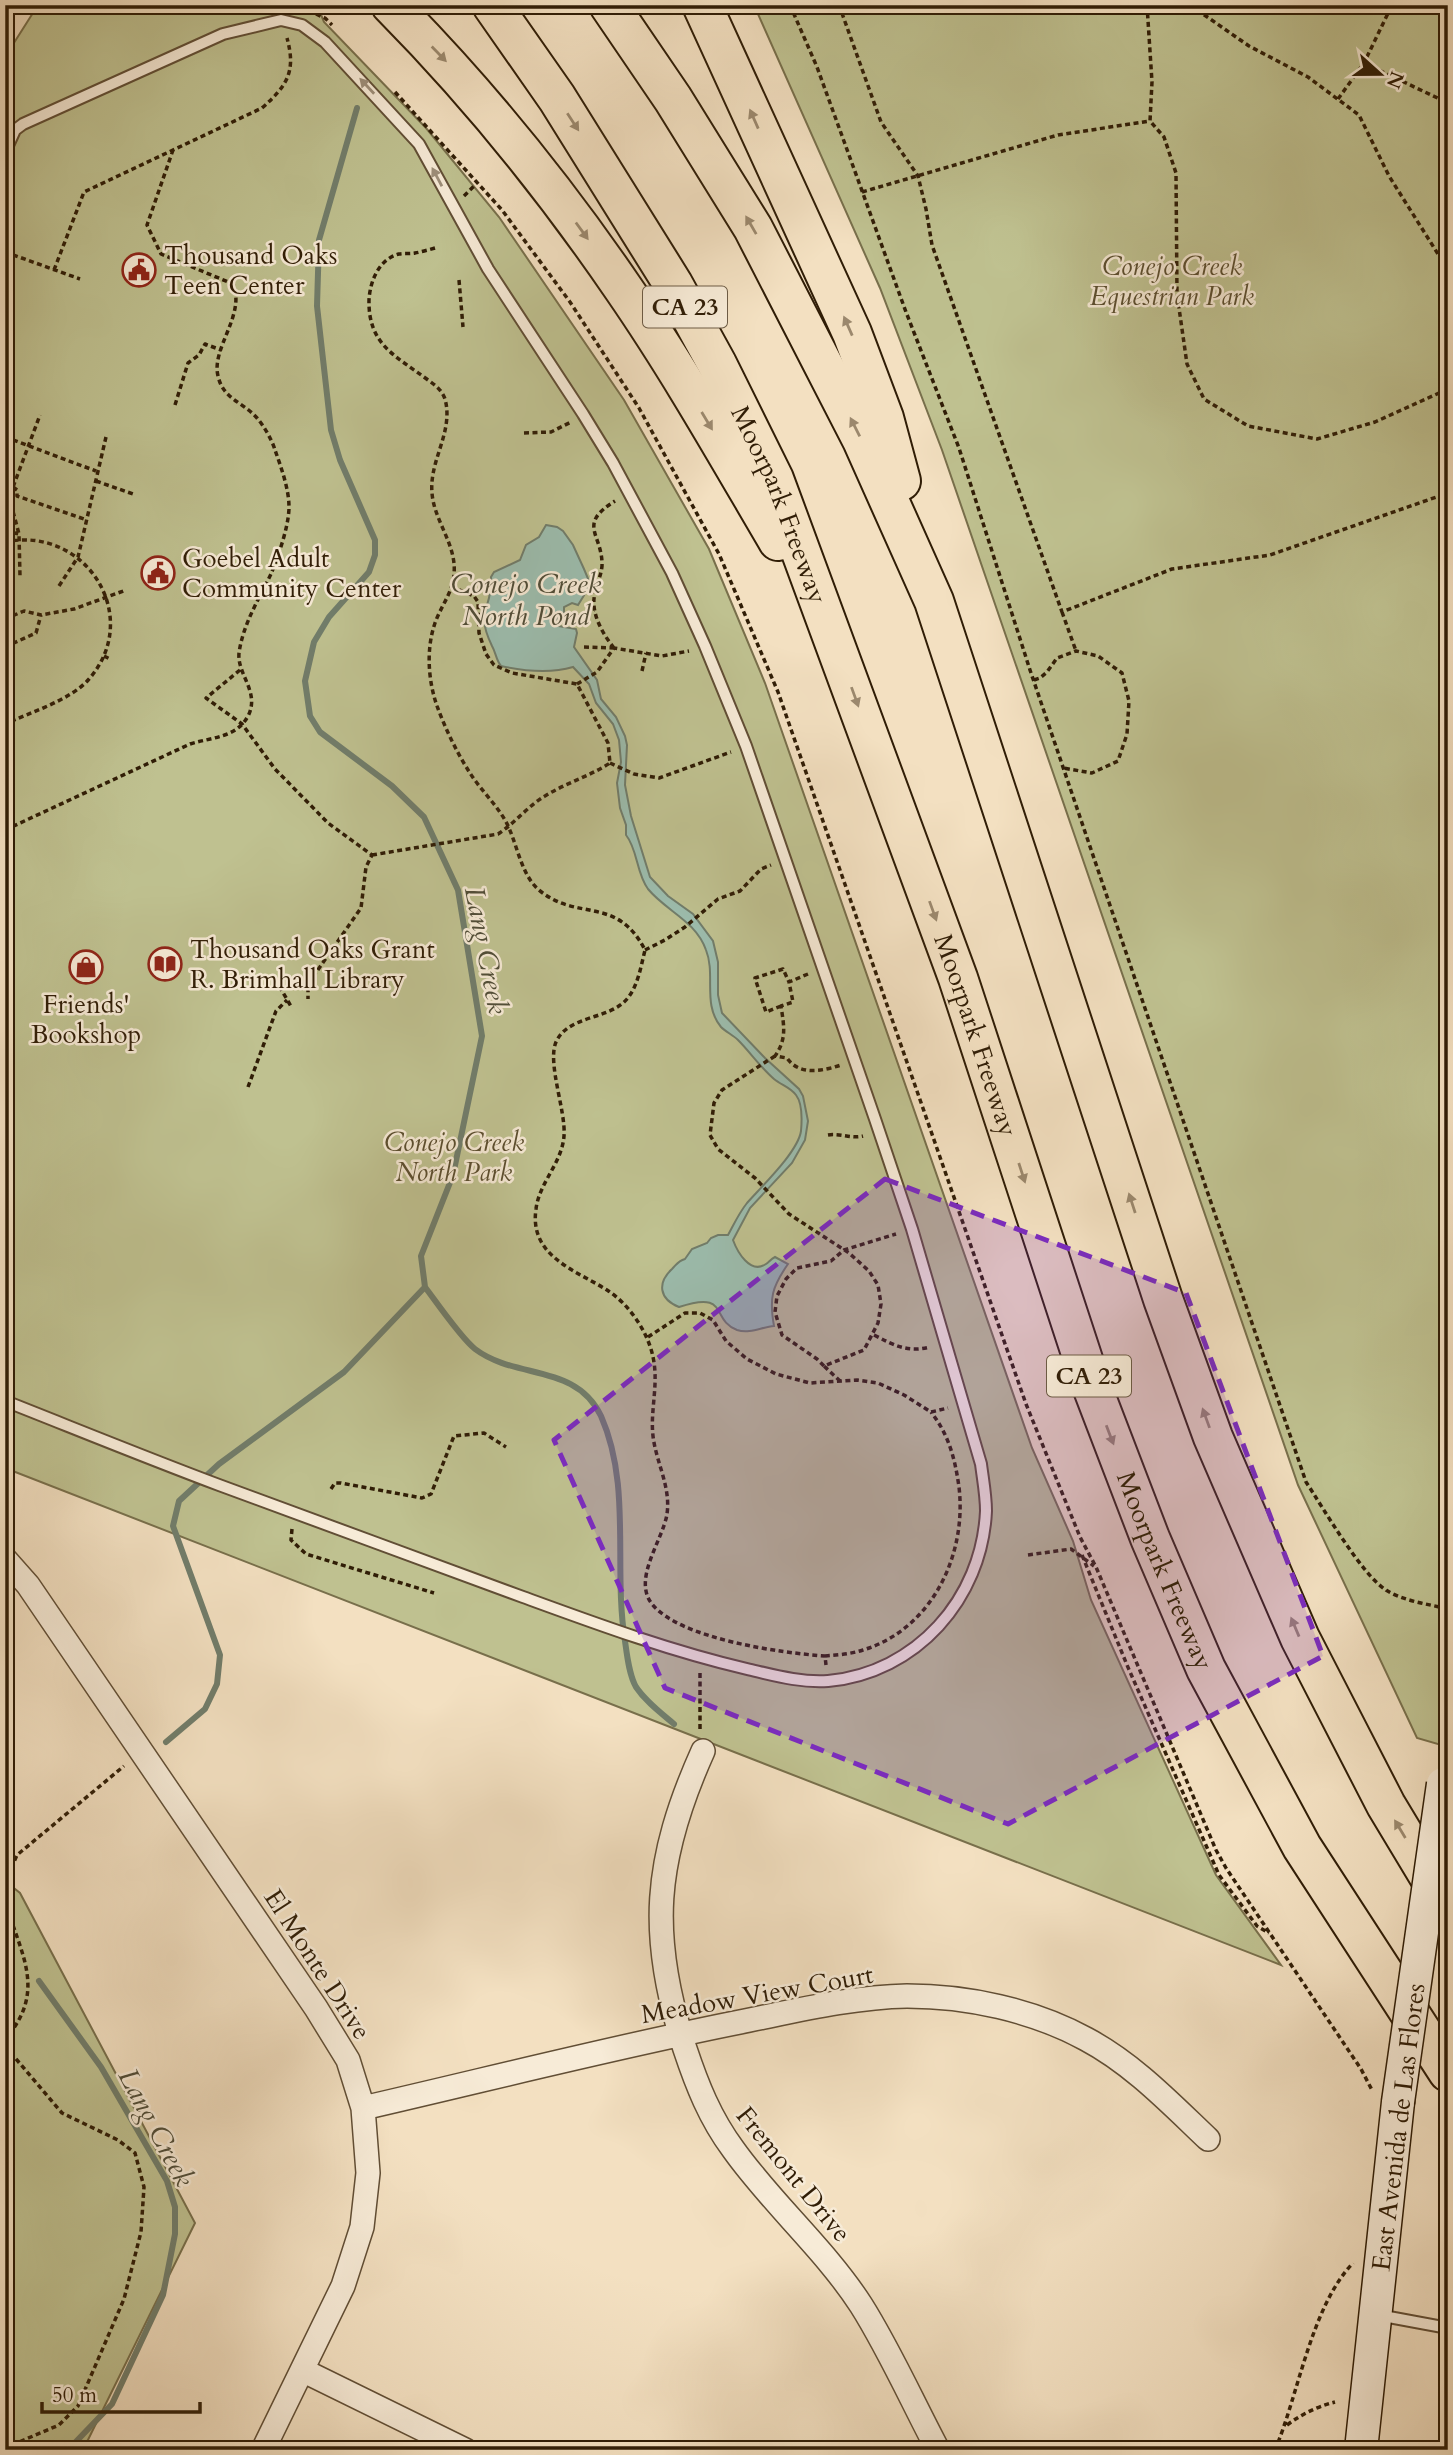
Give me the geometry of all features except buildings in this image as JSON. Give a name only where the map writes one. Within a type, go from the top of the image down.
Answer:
[{"type":"highway","points":[[391,5],[443,58],[500,125],[568,211],[623,288],[689,391],[832,633]]},
{"type":"highway","points":[[478,5],[542,77]]},
{"type":"highway","name":"Moorpark Freeway","points":[[492,5],[618,193],[673,284],[717,364],[774,479],[957,978],[1091,1384],[1150,1538],[1206,1669],[1296,1836],[1344,1915],[1448,2072]]},
{"type":"highway","points":[[609,5],[673,99],[753,228],[862,440],[934,601]]},
{"type":"highway","points":[[702,5],[852,333],[884,418],[934,601],[1163,1299],[1213,1437],[1300,1638],[1386,1805],[1448,1908]]},
{"type":"street","name":"El Monte Drive","points":[[5,1559],[28,1585],[316,2008],[348,2060],[363,2108],[368,2173],[362,2227],[343,2286],[263,2450]]},
{"type":"street","name":"Fremont Drive","points":[[703,1751],[672,1833],[661,1893],[660,1930],[664,1968],[680,2034],[701,2096],[731,2147],[762,2187],[822,2252],[861,2305],[938,2450]]},
{"type":"street","name":"East Avenida de Las Flores","points":[[1361,2450],[1376,2314],[1386,2098],[1446,1774]]},
{"type":"street","name":"Meadow View Court","points":[[363,2108],[680,2034],[855,2000],[908,1996],[971,2001],[1034,2017],[1086,2039],[1139,2073],[1208,2139]]},
{"type":"street","points":[[302,2370],[465,2450]]},
{"type":"lane","points":[[5,152],[15,130],[23,124],[223,34],[281,20],[302,25],[325,42],[419,144],[462,225],[583,414],[672,573],[746,746],[912,1229],[981,1464],[986,1511],[984,1532],[976,1563],[963,1593],[946,1619],[926,1639],[902,1658],[873,1671],[828,1681],[809,1681],[700,1657],[590,1622],[216,1484],[5,1401]]},
{"type":"lane","points":[[1376,2314],[1448,2328]]},
{"type":"path","points":[[790,5],[817,67],[959,448],[1033,680],[1306,1482],[1373,1578],[1385,1589],[1397,1596],[1448,1609]]},
{"type":"path","points":[[839,5],[881,122],[918,176],[932,245],[1076,651]]},
{"type":"path","points":[[1147,5],[1152,82],[1150,121],[1164,137],[1176,173],[1177,294],[1187,364],[1205,399],[1248,426],[1317,439],[1375,422],[1448,390]]},
{"type":"path","points":[[1190,5],[1249,46],[1308,77],[1359,115],[1389,176],[1448,270]]},
{"type":"path","points":[[1338,99],[1364,63],[1392,5]]},
{"type":"path","points":[[54,270],[84,192],[262,108],[276,96],[286,83],[292,59],[284,29]]},
{"type":"path","points":[[1364,63],[1448,103]]},
{"type":"path","points":[[862,192],[1058,135],[1150,121]]},
{"type":"path","points":[[5,830],[190,744],[220,738],[235,731],[249,713],[251,704],[248,681],[240,670],[242,638],[252,610],[272,572],[289,508],[274,447],[258,419],[225,393],[218,375],[217,362],[231,327],[236,291],[233,284],[161,254],[147,225],[173,150]]},
{"type":"path","points":[[464,196],[477,183]]},
{"type":"path","points":[[435,248],[399,254],[385,261],[374,276],[369,296],[370,321],[380,342],[395,358],[439,387],[445,399],[446,435],[433,471],[432,493],[455,565],[452,587],[430,639],[430,679],[437,705],[463,760],[509,828],[526,871],[536,888],[554,902],[607,913],[623,921],[637,934],[645,950],[632,991],[625,1001],[615,1009],[574,1025],[556,1042],[554,1054],[565,1138],[558,1161],[539,1197],[535,1224],[543,1244],[555,1260],[608,1291],[622,1303],[648,1337],[656,1377],[653,1436],[666,1488],[667,1513],[647,1572],[645,1586],[649,1602],[665,1618],[699,1631],[745,1645],[785,1653],[825,1656],[862,1651],[907,1626],[939,1590],[951,1564],[960,1528],[958,1477],[950,1443],[944,1429],[931,1412],[878,1383],[857,1380],[810,1384],[776,1374],[747,1359],[726,1341],[713,1320],[700,1313],[685,1313],[648,1337]]},
{"type":"path","points":[[5,252],[80,279]]},
{"type":"path","points":[[459,280],[463,327]]},
{"type":"path","points":[[175,405],[188,363],[199,355],[205,344],[221,350]]},
{"type":"path","points":[[524,433],[551,432],[583,414]]},
{"type":"path","points":[[13,487],[40,415]]},
{"type":"path","points":[[5,437],[96,471]]},
{"type":"path","points":[[59,586],[78,557],[106,437]]},
{"type":"path","points":[[96,481],[133,494]]},
{"type":"path","points":[[5,489],[13,487]]},
{"type":"path","points":[[13,487],[17,490],[17,496],[14,500],[8,500],[19,536],[20,576]]},
{"type":"path","points":[[614,648],[605,636],[594,610],[594,595],[602,562],[593,525],[596,514],[628,492]]},
{"type":"path","points":[[1062,612],[1172,569],[1270,555],[1448,493]]},
{"type":"path","points":[[17,496],[87,520]]},
{"type":"path","points":[[5,531],[55,544],[78,557],[97,577],[107,598],[109,638],[104,656],[80,688],[5,724]]},
{"type":"path","points":[[5,542],[19,536]]},
{"type":"path","points":[[452,587],[474,596],[478,602],[479,633],[486,654],[494,665],[512,673],[577,684],[597,672],[614,648]]},
{"type":"path","points":[[5,620],[24,611],[41,615],[74,609],[126,590]]},
{"type":"path","points":[[570,620],[594,610]]},
{"type":"path","points":[[5,647],[36,633],[41,615]]},
{"type":"path","points":[[584,647],[614,648],[662,656],[705,646]]},
{"type":"path","points":[[1033,680],[1040,678],[1058,658],[1076,651],[1098,656],[1122,673],[1129,701],[1127,734],[1118,761],[1092,773],[1063,768]]},
{"type":"path","points":[[642,671],[646,653]]},
{"type":"path","points":[[104,656],[110,659]]},
{"type":"path","points":[[240,670],[206,698],[242,724],[275,769],[328,823],[372,855],[498,834],[509,828],[523,812],[544,797],[610,763]]},
{"type":"path","points":[[577,684],[608,743],[610,763]]},
{"type":"path","points":[[610,763],[634,774],[659,778],[746,746]]},
{"type":"path","points":[[309,999],[308,984],[361,908],[366,867],[372,855]]},
{"type":"path","points":[[645,950],[685,927],[718,899],[740,891],[761,869],[785,859]]},
{"type":"path","points":[[789,982],[823,968]]},
{"type":"path","points":[[783,969],[789,982],[793,1002],[766,1012],[755,978],[783,969]]},
{"type":"path","points":[[275,979],[292,1008]]},
{"type":"path","points":[[248,1087],[276,1011],[287,1000]]},
{"type":"path","points":[[781,1006],[785,1035],[782,1046],[775,1056],[722,1090],[714,1103],[710,1135],[718,1149],[762,1186],[789,1214],[844,1250],[869,1271],[878,1284],[881,1304],[874,1335],[864,1350],[824,1366]]},
{"type":"path","points":[[775,1056],[787,1058],[792,1065],[800,1069],[813,1071],[836,1067],[855,1059]]},
{"type":"path","points":[[828,1135],[837,1133],[854,1138],[879,1130]]},
{"type":"path","points":[[841,1382],[817,1359],[782,1335],[775,1312],[777,1296],[786,1279],[797,1269],[831,1261],[844,1250],[912,1229]]},
{"type":"path","points":[[874,1335],[906,1350],[917,1351],[946,1344]]},
{"type":"path","points":[[931,1412],[963,1404]]},
{"type":"path","points":[[331,1489],[335,1483],[341,1483],[422,1498],[431,1494],[454,1436],[484,1433],[506,1447]]},
{"type":"path","points":[[296,1514],[291,1540],[306,1554],[431,1592],[431,1584]]},
{"type":"path","points":[[5,1525],[5,1530]]},
{"type":"path","points":[[1028,1555],[1070,1549],[1096,1567],[1216,1850],[1361,2070],[1386,2098]]},
{"type":"path","points":[[1082,1555],[1215,1866],[1256,1926],[1270,1934]]},
{"type":"path","points":[[825,1656],[828,1681]]},
{"type":"path","points":[[700,1657],[700,1735],[703,1751]]},
{"type":"path","points":[[5,1894],[8,1876],[17,1855],[141,1752]]},
{"type":"path","points":[[5,1901],[24,1956],[29,1994],[22,2015],[5,2039]]},
{"type":"path","points":[[5,2046],[62,2113],[118,2140],[135,2153],[144,2187],[141,2232],[124,2299],[78,2406],[59,2425],[5,2448]]},
{"type":"path","points":[[1275,2450],[1285,2427],[1315,2331],[1338,2278],[1353,2263]]},
{"type":"path","points":[[1285,2427],[1302,2414],[1335,2402]]},
{"type":"highlighted area","points":[[885,1179],[1186,1293],[1323,1656],[1008,1824],[665,1688],[554,1440]]},
{"type":"green space","name":"Conejo Creek North Park","points":[[38,5],[317,5],[324,22],[426,128],[499,217],[624,400],[709,549],[765,683],[1032,1448],[1073,1541],[1091,1600],[1216,1875],[1281,1965],[5,1468],[5,57]]},
{"type":"green space","name":"Conejo Creek Equestrian Park","points":[[754,5],[1448,5],[1448,1747],[1417,1738],[1298,1485],[942,450],[880,288]]},
{"type":"green space","points":[[5,1881],[20,1893],[195,2223],[83,2450],[5,2450]]},
{"type":"water","name":"Conejo Creek North Pond","points":[[546,525],[563,531],[573,545],[589,581],[588,589],[578,605],[572,603],[564,607],[564,614],[557,619],[559,626],[576,629],[574,647],[597,680],[601,699],[616,717],[625,736],[625,785],[631,816],[650,877],[668,896],[693,914],[713,941],[718,962],[718,995],[722,1013],[803,1096],[808,1121],[805,1140],[792,1163],[750,1208],[733,1240],[750,1264],[760,1267],[775,1257],[788,1264],[773,1293],[774,1326],[751,1331],[737,1330],[724,1320],[713,1304],[706,1302],[679,1307],[667,1300],[662,1290],[667,1274],[685,1259],[692,1249],[718,1235],[728,1235],[747,1203],[786,1159],[801,1131],[801,1107],[794,1092],[774,1079],[738,1040],[721,1027],[712,1009],[709,960],[701,940],[688,924],[655,897],[644,883],[626,835],[626,825],[620,808],[617,783],[621,762],[619,740],[613,724],[596,703],[589,684],[573,667],[546,671],[528,670],[501,666],[498,661],[487,634],[484,617],[491,577],[494,572],[520,560],[526,545],[539,537]]},
{"type":"waterway","name":"Lang Creek","points":[[166,1742],[205,1709],[217,1684],[220,1655],[173,1526],[179,1501],[219,1464],[344,1372],[425,1287],[421,1256],[453,1175],[482,1036],[458,890],[424,817],[392,786],[320,732],[310,716],[305,681],[314,642],[329,617],[369,572],[375,555],[375,540],[340,460],[331,430],[317,306],[319,240],[357,108]]},
{"type":"waterway","points":[[425,1287],[456,1329],[475,1349],[491,1359],[544,1374],[577,1388],[590,1399],[601,1416],[616,1470],[622,1613],[630,1671],[640,1692],[674,1724]]},
{"type":"waterway","name":"Lang Creek","points":[[39,1981],[101,2067],[167,2181],[175,2207],[175,2234],[163,2295],[112,2404],[68,2450]]},
{"type":"place","name":"Thousand Oaks Teen Center","points":[[139,270]]},
{"type":"place","name":"Goebel Adult Community Center","points":[[158,573]]},
{"type":"place","name":"Thousand Oaks Grant R. Brimhall Library","points":[[165,964]]},
{"type":"place","name":"Friends' Bookshop","points":[[86,967]]}]
